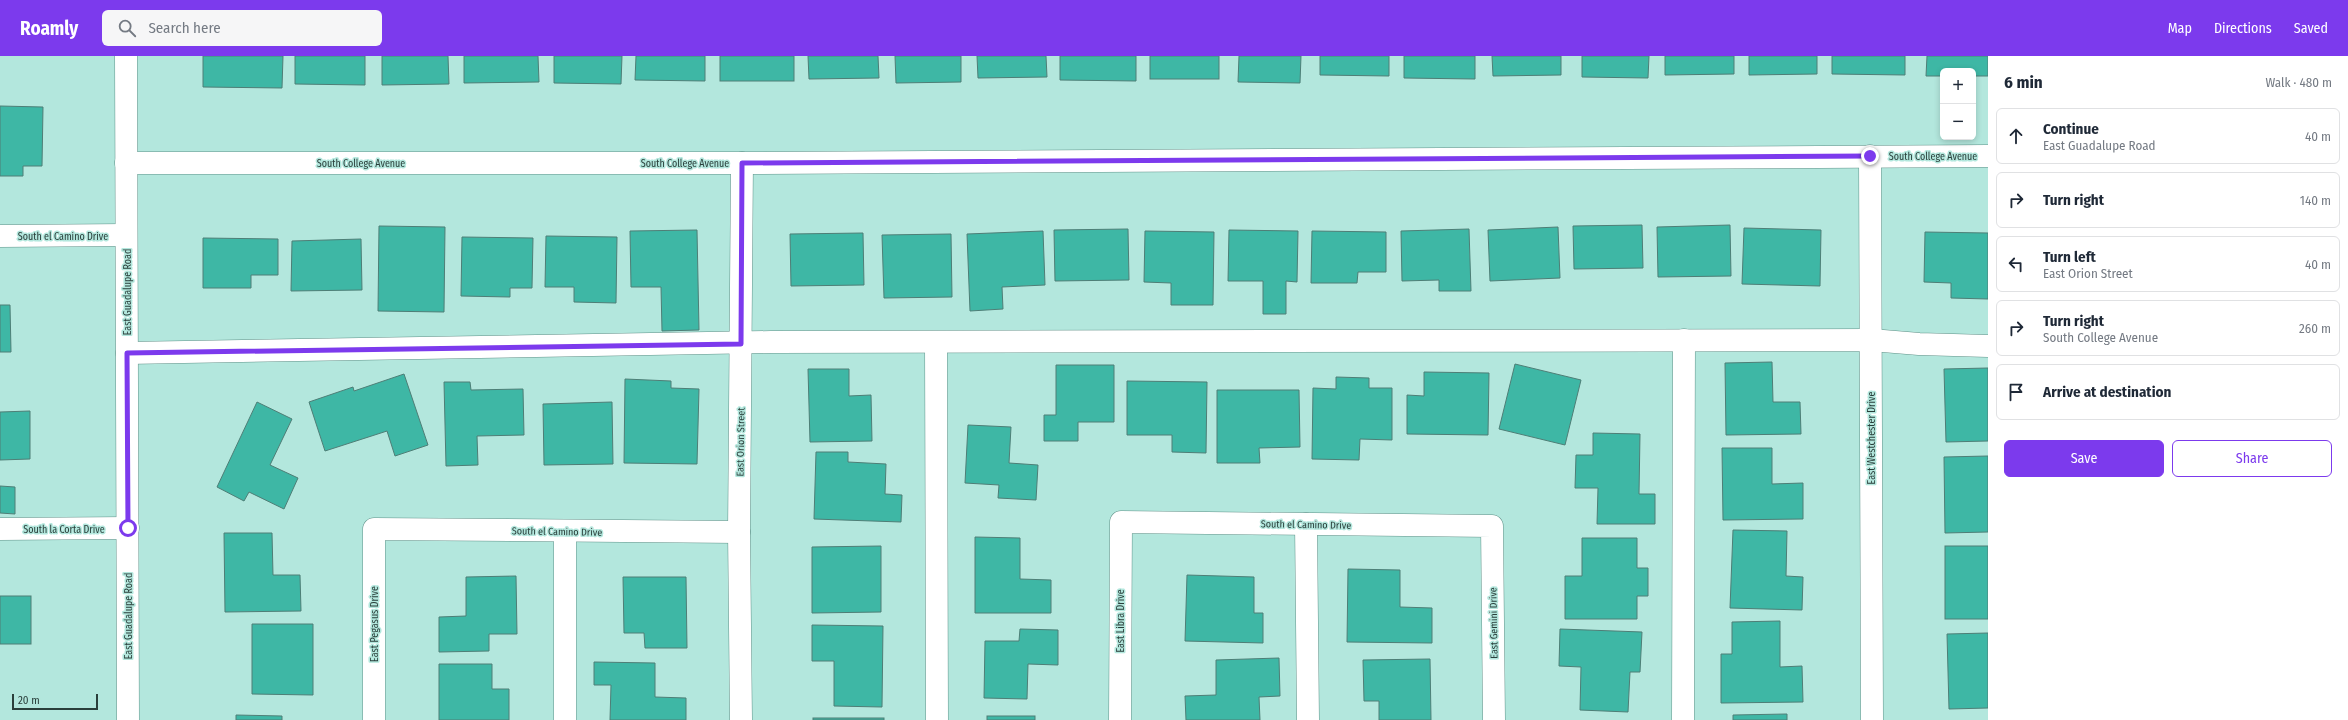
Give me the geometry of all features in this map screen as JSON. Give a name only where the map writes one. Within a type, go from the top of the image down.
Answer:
[{"type":"street","name":"East Guadalupe Road","points":[[126,56],[128,720]]},
{"type":"street","name":"East Westchester Drive","points":[[1870,156],[1872,720]]},
{"type":"street","name":"South College Avenue","points":[[126,163],[742,163],[1988,156]]},
{"type":"street","name":"East Orion Street","points":[[741,720],[739,532],[742,163]]},
{"type":"street","name":"South el Camino Drive","points":[[0,236],[126,235]]},
{"type":"street","points":[[1683,720],[1684,340]]},
{"type":"street","points":[[127,353],[741,344],[1684,340],[1871,340],[1919,344],[1988,346]]},
{"type":"street","points":[[936,343],[937,720]]},
{"type":"street","name":"South el Camino Drive","points":[[1121,522],[1492,526]]},
{"type":"street","name":"East Libra Drive","points":[[1120,720],[1121,522]]},
{"type":"street","points":[[1306,524],[1308,720]]},
{"type":"street","name":"East Gemini Drive","points":[[1492,526],[1494,720]]},
{"type":"street","name":"South la Corta Drive","points":[[0,529],[128,528]]},
{"type":"street","name":"South el Camino Drive","points":[[374,529],[739,532]]},
{"type":"street","name":"East Pegasus Drive","points":[[374,529],[374,720]]},
{"type":"street","points":[[565,531],[565,720]]},
{"type":"building","points":[[203,56],[283,56],[282,88],[203,87]]},
{"type":"building","points":[[295,56],[365,56],[365,85],[295,84]]},
{"type":"building","points":[[382,56],[448,56],[449,84],[382,85]]},
{"type":"building","points":[[464,56],[538,56],[539,82],[464,83]]},
{"type":"building","points":[[554,56],[622,56],[621,84],[554,83]]},
{"type":"building","points":[[636,56],[705,56],[705,81],[635,80]]},
{"type":"building","points":[[720,56],[794,56],[794,81],[720,81]]},
{"type":"building","points":[[808,56],[878,56],[879,78],[809,79]]},
{"type":"building","points":[[895,56],[961,56],[961,82],[896,83]]},
{"type":"building","points":[[977,56],[1046,56],[1047,77],[978,78]]},
{"type":"building","points":[[1060,56],[1136,56],[1136,81],[1060,80]]},
{"type":"building","points":[[1150,56],[1219,56],[1219,79],[1150,79]]},
{"type":"building","points":[[1239,56],[1301,56],[1300,83],[1238,82]]},
{"type":"building","points":[[1320,56],[1389,56],[1389,76],[1320,75]]},
{"type":"building","points":[[1404,56],[1475,56],[1475,79],[1404,78]]},
{"type":"building","points":[[1492,56],[1561,56],[1561,75],[1493,76]]},
{"type":"building","points":[[1582,56],[1649,56],[1648,78],[1582,77]]},
{"type":"building","points":[[1665,56],[1734,56],[1734,74],[1665,75]]},
{"type":"building","points":[[1749,56],[1817,56],[1817,74],[1749,75]]},
{"type":"building","points":[[1832,56],[1905,56],[1905,75],[1832,74]]},
{"type":"building","points":[[1927,56],[1988,56],[1988,76],[1976,76],[1976,68],[1940,68],[1940,76],[1926,76]]},
{"type":"building","points":[[0,106],[43,107],[42,166],[23,166],[23,176],[0,176]]},
{"type":"building","points":[[1642,225],[1643,268],[1574,269],[1573,226]]},
{"type":"building","points":[[1730,225],[1731,276],[1658,277],[1657,227]]},
{"type":"building","points":[[379,226],[445,227],[444,312],[378,311]]},
{"type":"building","points":[[1558,227],[1560,278],[1490,281],[1488,230]]},
{"type":"building","points":[[1744,228],[1821,230],[1820,286],[1742,284]]},
{"type":"building","points":[[1128,229],[1129,280],[1055,281],[1054,230]]},
{"type":"building","points":[[1469,229],[1471,291],[1439,291],[1439,280],[1402,281],[1401,231]]},
{"type":"building","points":[[697,230],[699,330],[662,331],[661,287],[631,287],[630,231]]},
{"type":"building","points":[[1229,230],[1298,231],[1297,282],[1286,281],[1286,314],[1263,314],[1263,281],[1228,281]]},
{"type":"building","points":[[1043,231],[1045,285],[1002,287],[1003,309],[970,311],[967,234]]},
{"type":"building","points":[[1145,231],[1214,232],[1213,305],[1171,305],[1171,283],[1144,282]]},
{"type":"building","points":[[1312,231],[1386,232],[1386,272],[1358,272],[1357,283],[1311,283]]},
{"type":"building","points":[[1925,232],[1988,233],[1988,299],[1951,298],[1951,283],[1924,282]]},
{"type":"building","points":[[863,233],[864,285],[791,286],[790,234]]},
{"type":"building","points":[[951,234],[952,297],[884,298],[882,235]]},
{"type":"building","points":[[546,236],[617,237],[616,303],[574,302],[574,287],[545,287]]},
{"type":"building","points":[[462,237],[533,238],[532,288],[510,288],[510,297],[461,296]]},
{"type":"building","points":[[203,238],[278,239],[278,275],[251,275],[251,288],[203,288]]},
{"type":"building","points":[[361,239],[362,290],[291,291],[292,241]]},
{"type":"building","points":[[0,305],[10,305],[11,352],[0,352]]},
{"type":"building","points":[[1772,362],[1773,402],[1800,402],[1801,434],[1726,435],[1725,363]]},
{"type":"building","points":[[1515,364],[1581,380],[1565,445],[1499,429]]},
{"type":"building","points":[[1056,365],[1114,365],[1114,422],[1078,422],[1078,441],[1044,441],[1044,415],[1056,415]]},
{"type":"building","points":[[1988,368],[1988,441],[1946,442],[1944,369]]},
{"type":"building","points":[[808,369],[849,369],[849,396],[871,395],[872,441],[810,442]]},
{"type":"building","points":[[1424,372],[1489,373],[1488,435],[1407,434],[1407,395],[1424,396]]},
{"type":"building","points":[[404,374],[428,445],[395,456],[387,431],[325,451],[309,402],[353,387],[354,391]]},
{"type":"building","points":[[1336,377],[1369,378],[1369,388],[1392,388],[1392,440],[1360,439],[1359,460],[1312,459],[1313,388],[1336,389]]},
{"type":"building","points":[[625,379],[671,381],[671,388],[699,389],[697,464],[624,463]]},
{"type":"building","points":[[1127,381],[1207,382],[1206,453],[1172,452],[1172,435],[1127,435]]},
{"type":"building","points":[[444,382],[470,382],[471,390],[523,389],[524,435],[477,436],[478,465],[446,466]]},
{"type":"building","points":[[1217,390],[1299,390],[1300,447],[1259,448],[1260,463],[1217,463]]},
{"type":"building","points":[[257,402],[292,419],[270,465],[298,478],[284,509],[249,492],[244,501],[217,487]]},
{"type":"building","points":[[612,402],[613,464],[544,465],[543,404]]},
{"type":"building","points":[[30,411],[30,459],[0,460],[0,412]]},
{"type":"building","points":[[968,425],[1011,427],[1009,463],[1038,465],[1036,500],[998,498],[999,485],[965,483]]},
{"type":"building","points":[[1593,433],[1640,434],[1639,494],[1655,494],[1655,524],[1597,524],[1598,488],[1575,488],[1576,455],[1593,455]]},
{"type":"building","points":[[1722,448],[1772,448],[1772,484],[1803,483],[1803,519],[1723,520]]},
{"type":"building","points":[[816,452],[848,452],[848,462],[886,464],[885,494],[902,495],[901,522],[814,519]]},
{"type":"building","points":[[1988,456],[1988,532],[1945,533],[1944,457]]},
{"type":"building","points":[[0,486],[15,487],[15,514],[0,513]]},
{"type":"building","points":[[1733,530],[1787,531],[1786,576],[1803,577],[1802,610],[1730,608]]},
{"type":"building","points":[[224,533],[272,533],[273,575],[300,575],[301,611],[225,612]]},
{"type":"building","points":[[975,537],[1020,538],[1020,579],[1051,580],[1051,613],[975,613]]},
{"type":"building","points":[[1582,538],[1637,538],[1637,568],[1648,568],[1648,596],[1637,596],[1637,619],[1565,619],[1565,576],[1582,576]]},
{"type":"building","points":[[881,546],[881,612],[812,613],[812,547]]},
{"type":"building","points":[[1945,546],[1988,546],[1988,619],[1945,619]]},
{"type":"building","points":[[1348,569],[1400,570],[1400,607],[1432,608],[1432,643],[1347,642]]},
{"type":"building","points":[[1187,575],[1254,577],[1254,613],[1263,613],[1263,643],[1185,641]]},
{"type":"building","points":[[516,576],[517,634],[489,634],[489,651],[439,652],[439,617],[466,616],[466,577]]},
{"type":"building","points":[[623,577],[686,577],[687,648],[645,648],[644,633],[624,633]]},
{"type":"building","points":[[0,596],[31,596],[31,644],[0,644]]},
{"type":"building","points":[[1780,621],[1780,667],[1802,666],[1803,702],[1721,703],[1721,654],[1732,654],[1732,622]]},
{"type":"building","points":[[252,624],[313,624],[313,695],[252,694]]},
{"type":"building","points":[[812,625],[883,626],[882,707],[834,706],[834,661],[812,661]]},
{"type":"building","points":[[1020,629],[1058,630],[1058,665],[1028,664],[1027,699],[984,698],[985,641],[1019,641]]},
{"type":"building","points":[[1560,629],[1642,632],[1640,672],[1630,672],[1628,712],[1580,710],[1581,667],[1559,666]]},
{"type":"building","points":[[1988,633],[1988,708],[1949,709],[1947,634]]},
{"type":"building","points":[[1279,658],[1280,696],[1259,697],[1260,720],[1186,720],[1185,696],[1216,695],[1216,660]]},
{"type":"building","points":[[1430,659],[1431,720],[1379,720],[1379,701],[1364,701],[1363,660]]},
{"type":"building","points":[[594,662],[655,663],[655,697],[686,698],[686,720],[610,720],[611,685],[594,685]]},
{"type":"building","points":[[439,664],[492,664],[492,689],[509,689],[509,720],[439,720]]},
{"type":"building","points":[[1787,714],[1787,720],[1733,720],[1733,715]]},
{"type":"building","points":[[236,715],[282,716],[282,720],[236,720]]},
{"type":"building","points":[[987,716],[1035,716],[1035,720],[987,720]]},
{"type":"building","points":[[813,718],[884,718],[884,720],[813,720]]},
{"type":"route","points":[[128,528],[127,353],[741,344],[742,163],[1870,156]]}]
